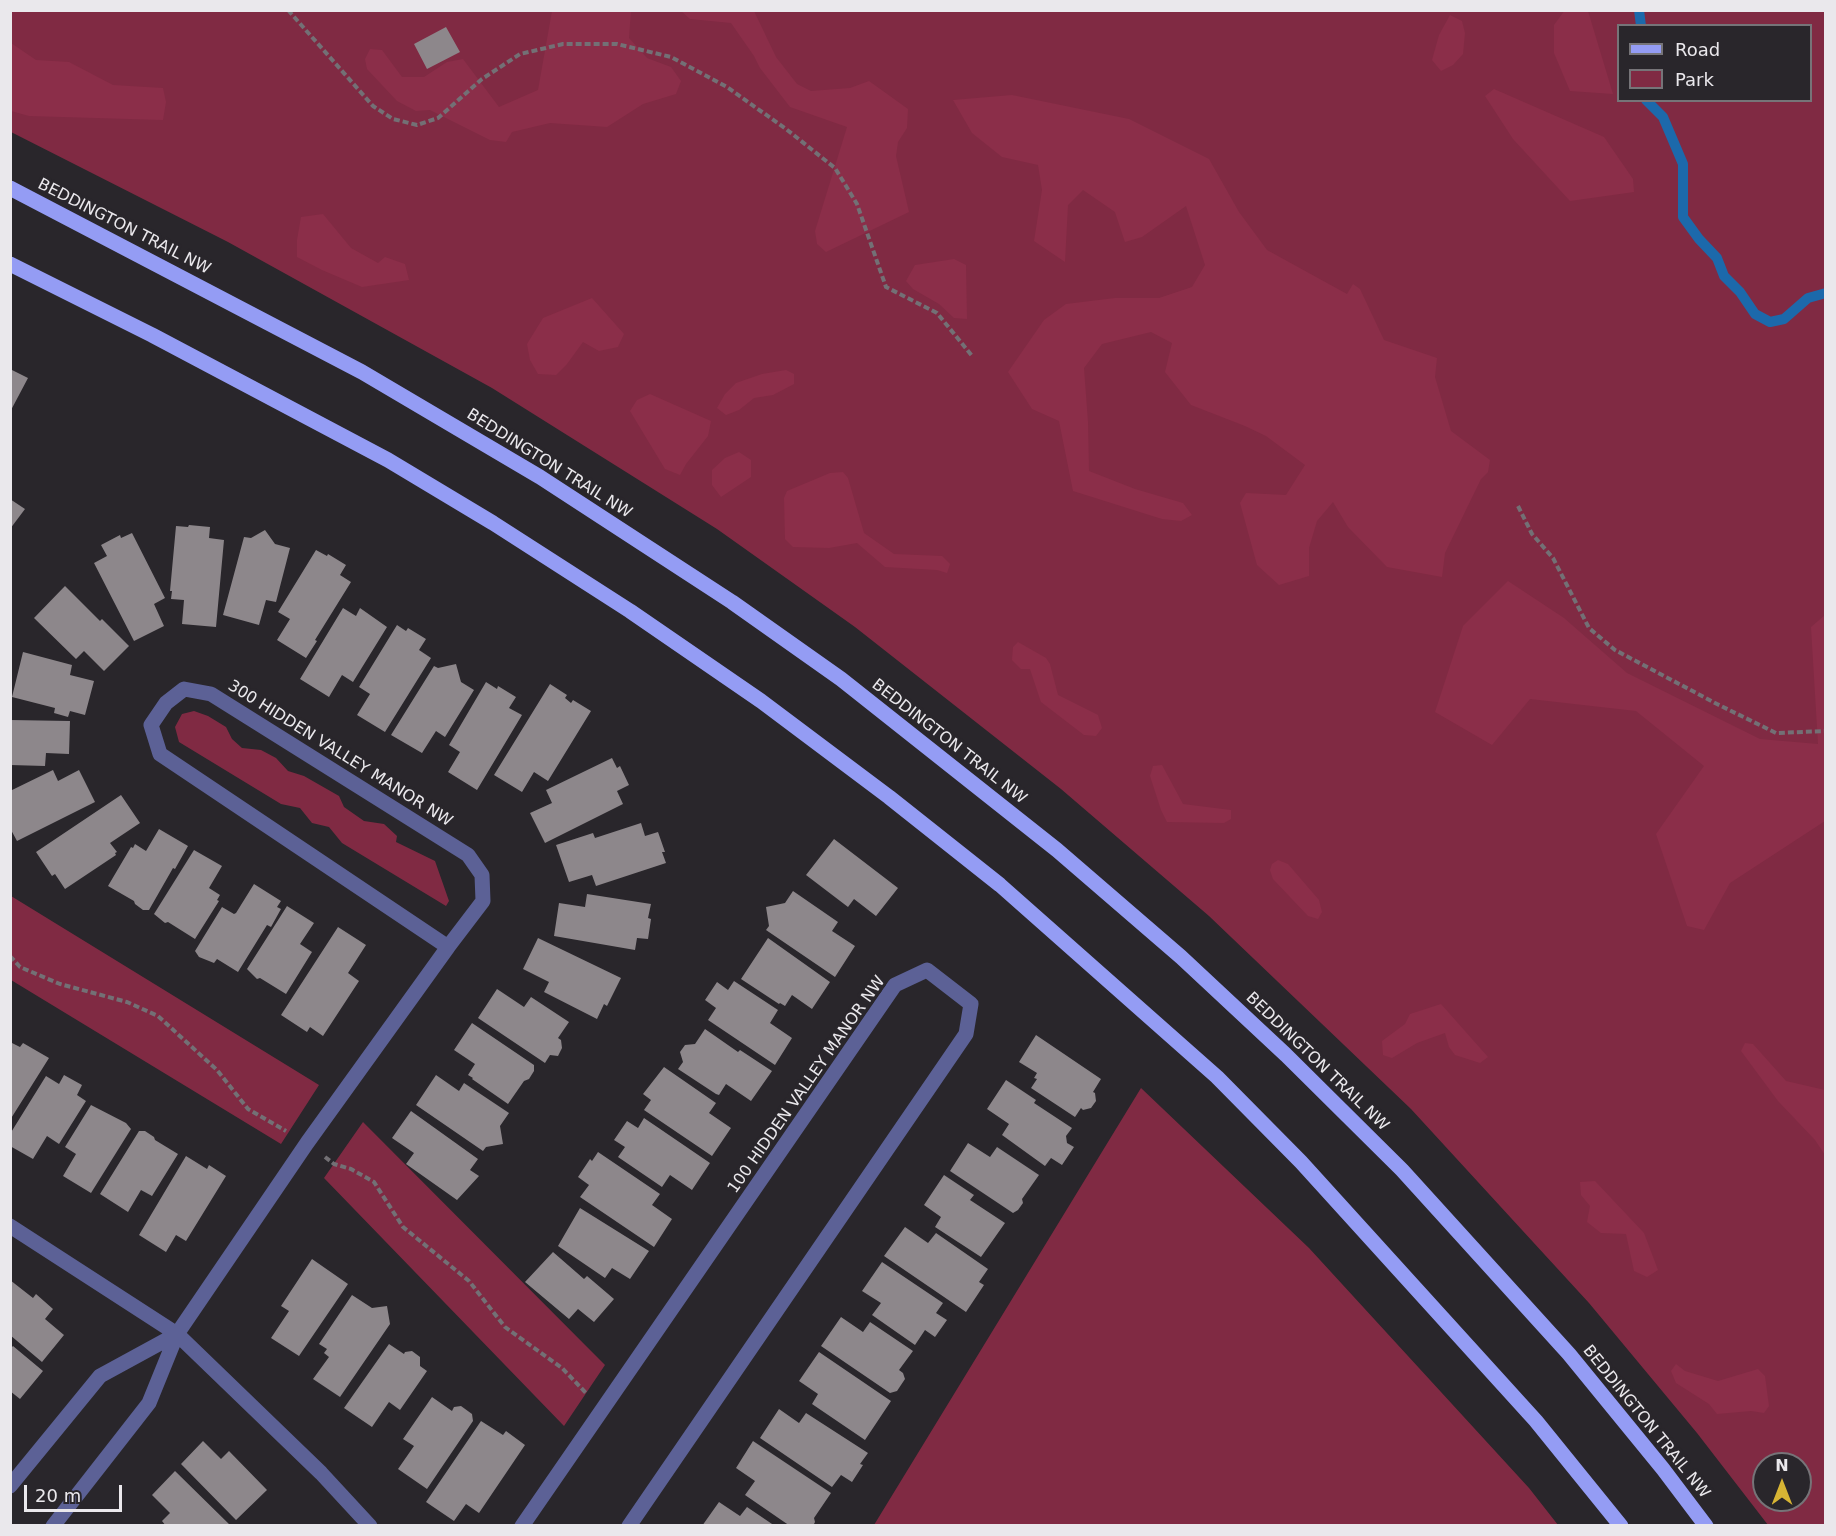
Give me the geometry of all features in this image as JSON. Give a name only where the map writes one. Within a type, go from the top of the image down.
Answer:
[{"type":"main road","name":"BEDDINGTON TRAIL NW","points":[[10,188],[362,372],[540,477],[732,602],[859,693],[1057,850],[1181,957],[1286,1055],[1401,1170],[1562,1346],[1663,1469],[1706,1526]]},
{"type":"main road","points":[[10,264],[152,335],[388,460],[630,611],[761,701],[889,797],[1000,885],[1217,1077],[1301,1162],[1521,1404],[1621,1526]]},
{"type":"street","name":"300 HIDDEN VALLEY MANOR NW","points":[[177,1334],[307,1143],[483,901],[482,874],[468,855],[211,694],[184,689],[166,703],[151,724],[160,754],[448,947]]},
{"type":"street","name":"100 HIDDEN VALLEY MANOR NW","points":[[522,1526],[895,985],[927,970],[971,1004],[966,1034],[629,1526]]},
{"type":"street","points":[[10,1226],[177,1334],[321,1473],[370,1526]]},
{"type":"street","points":[[10,1486],[100,1376],[177,1334]]},
{"type":"street","points":[[53,1526],[149,1403],[177,1334]]},
{"type":"path","points":[[288,10],[373,106],[393,119],[417,124],[438,118],[482,79],[520,54],[563,44],[617,44],[671,57],[727,87],[786,129],[835,168],[857,204],[886,287],[937,313],[973,357]]},
{"type":"path","points":[[1518,506],[1532,534],[1553,558],[1589,628],[1616,650],[1776,733],[1826,731]]},
{"type":"green space","points":[[10,11],[1825,11],[1825,1525],[1768,1525],[1758,1512],[1812,1512],[1812,1452],[1752,1452],[1752,1504],[1697,1433],[1589,1303],[1411,1109],[1209,916],[1061,789],[855,627],[717,529],[492,388],[228,242],[11,132]]},
{"type":"green space","points":[[194,711],[226,727],[232,739],[242,748],[261,750],[276,758],[288,771],[304,776],[339,796],[344,807],[364,821],[384,824],[397,836],[396,842],[435,861],[449,901],[446,906],[342,843],[329,827],[312,823],[300,808],[281,804],[179,742],[175,727],[182,714]]},
{"type":"green space","points":[[11,896],[319,1085],[281,1144],[11,980]]},
{"type":"green space","points":[[1141,1088],[1309,1248],[1529,1488],[1558,1525],[874,1525]]},
{"type":"green space","points":[[363,1122],[605,1365],[564,1426],[324,1178]]},
{"type":"shaded area","points":[[1565,10],[1588,11],[1613,94],[1570,91],[1554,53],[1554,25]]},
{"type":"shaded area","points":[[552,11],[631,11],[629,38],[647,58],[671,67],[681,81],[676,94],[643,104],[607,127],[550,123],[512,132],[506,142],[490,140],[430,110],[416,111],[397,101],[367,69],[365,59],[370,49],[382,50],[402,77],[424,77],[447,62],[463,59],[499,107],[538,90]]},
{"type":"shaded area","points":[[681,11],[754,11],[776,57],[797,84],[811,91],[850,88],[869,81],[908,109],[907,128],[898,142],[896,156],[909,212],[826,252],[817,244],[815,231],[847,127],[790,107],[760,68],[731,23],[690,19]]},
{"type":"shaded area","points":[[1450,15],[1462,21],[1465,33],[1463,54],[1453,65],[1441,71],[1432,60],[1439,35]]},
{"type":"shaded area","points":[[11,43],[36,60],[69,62],[113,85],[163,88],[166,102],[163,120],[29,116],[11,111]]},
{"type":"shaded area","points":[[1494,89],[1604,137],[1633,179],[1634,192],[1570,201],[1513,139],[1485,96]]},
{"type":"shaded area","points":[[1012,95],[1129,119],[1209,159],[1239,212],[1267,250],[1347,294],[1353,284],[1360,289],[1384,340],[1437,358],[1435,377],[1451,431],[1490,460],[1488,472],[1481,479],[1445,553],[1442,577],[1387,567],[1348,527],[1333,502],[1317,521],[1309,548],[1309,576],[1279,585],[1257,565],[1240,503],[1246,493],[1286,495],[1305,465],[1266,436],[1191,405],[1165,372],[1172,343],[1151,332],[1102,344],[1084,368],[1089,471],[1135,489],[1183,503],[1192,515],[1181,521],[1162,519],[1073,491],[1059,421],[1032,409],[1008,372],[1044,320],[1066,304],[1115,298],[1159,298],[1192,287],[1205,265],[1186,206],[1142,237],[1125,242],[1115,212],[1083,190],[1068,205],[1065,262],[1034,241],[1042,190],[1038,165],[1002,157],[972,133],[953,100]]},
{"type":"shaded area","points":[[323,214],[351,248],[378,263],[385,257],[405,264],[409,280],[362,287],[297,257],[301,217]]},
{"type":"shaded area","points":[[954,259],[966,265],[967,319],[954,318],[939,304],[913,289],[906,281],[915,265]]},
{"type":"shaded area","points":[[592,298],[624,334],[618,347],[599,351],[583,342],[556,375],[538,374],[530,360],[527,344],[543,318]]},
{"type":"shaded area","points":[[786,370],[794,374],[794,384],[773,395],[754,398],[739,410],[726,415],[717,408],[725,394],[736,383],[762,374]]},
{"type":"shaded area","points":[[650,394],[711,421],[708,436],[680,475],[665,469],[630,411],[637,400]]},
{"type":"shaded area","points":[[739,452],[751,460],[751,477],[721,497],[712,485],[712,470],[725,458]]},
{"type":"shaded area","points":[[843,472],[848,478],[864,533],[894,554],[942,556],[950,564],[947,573],[937,570],[885,567],[857,543],[829,548],[793,547],[785,539],[784,498],[787,491],[830,473]]},
{"type":"shaded area","points":[[1508,581],[1564,618],[1627,673],[1760,739],[1818,744],[1811,627],[1825,615],[1825,821],[1730,883],[1704,930],[1687,926],[1656,834],[1704,766],[1636,711],[1530,699],[1492,745],[1435,712],[1463,626]]},
{"type":"shaded area","points":[[1018,642],[1046,658],[1050,664],[1058,695],[1098,715],[1102,728],[1096,736],[1084,735],[1041,702],[1030,669],[1021,669],[1012,660],[1013,647]]},
{"type":"shaded area","points":[[1162,765],[1183,804],[1231,810],[1231,819],[1224,823],[1167,822],[1150,776],[1153,766]]},
{"type":"shaded area","points":[[1278,860],[1288,864],[1319,900],[1322,912],[1318,919],[1308,916],[1273,879],[1270,870],[1272,864]]},
{"type":"shaded area","points":[[1441,1004],[1488,1057],[1480,1063],[1455,1055],[1449,1047],[1445,1033],[1417,1043],[1392,1058],[1383,1055],[1382,1041],[1405,1024],[1410,1014]]},
{"type":"shaded area","points":[[1745,1043],[1753,1044],[1786,1081],[1825,1090],[1825,1155],[1815,1140],[1778,1101],[1741,1051]]},
{"type":"shaded area","points":[[1595,1181],[1644,1233],[1658,1270],[1647,1277],[1634,1271],[1626,1234],[1601,1233],[1587,1222],[1590,1206],[1581,1195],[1580,1182]]},
{"type":"shaded area","points":[[1676,1364],[1685,1371],[1718,1381],[1758,1369],[1765,1376],[1769,1406],[1764,1413],[1751,1411],[1717,1414],[1709,1404],[1676,1383],[1671,1371]]},
{"type":"building","points":[[446,27],[460,52],[427,69],[414,44]]},
{"type":"building","points":[[10,369],[28,378],[10,412]]},
{"type":"building","points":[[10,499],[25,509],[10,529]]},
{"type":"building","points":[[189,525],[210,527],[209,538],[224,540],[216,627],[182,624],[184,600],[171,599],[176,526],[188,527]]},
{"type":"building","points":[[265,530],[275,544],[290,548],[276,602],[266,600],[259,625],[223,615],[244,537],[251,538]]},
{"type":"building","points":[[132,533],[165,598],[154,604],[164,626],[134,641],[94,563],[107,556],[101,545],[120,535],[121,538]]},
{"type":"building","points":[[316,550],[346,565],[340,575],[351,582],[306,658],[277,640],[290,619],[278,612]]},
{"type":"building","points":[[65,586],[129,646],[104,671],[84,651],[76,659],[34,618]]},
{"type":"building","points":[[343,608],[356,616],[360,608],[387,627],[353,682],[342,675],[329,697],[300,679]]},
{"type":"building","points":[[397,625],[406,631],[408,628],[426,639],[419,650],[431,658],[385,732],[357,715],[370,694],[359,687]]},
{"type":"building","points":[[23,652],[72,665],[70,675],[94,681],[85,715],[70,711],[68,717],[54,713],[55,708],[12,697]]},
{"type":"building","points":[[456,664],[461,682],[474,690],[445,737],[436,731],[422,753],[391,735],[434,666],[438,668]]},
{"type":"building","points":[[486,682],[516,697],[509,708],[522,715],[477,790],[448,772],[460,752],[449,745]]},
{"type":"building","points":[[550,684],[567,695],[565,698],[571,703],[573,700],[591,711],[548,781],[534,772],[522,792],[494,775]]},
{"type":"building","points":[[10,720],[70,721],[69,754],[46,753],[45,766],[10,765]]},
{"type":"building","points":[[612,758],[617,768],[620,766],[629,785],[617,791],[623,804],[545,843],[530,813],[552,803],[546,790]]},
{"type":"building","points":[[53,770],[58,781],[79,770],[95,802],[17,841],[10,828],[10,791]]},
{"type":"building","points":[[121,795],[140,823],[110,843],[117,852],[116,855],[65,889],[55,874],[52,876],[36,852]]},
{"type":"building","points":[[641,823],[645,836],[658,832],[666,863],[596,886],[592,875],[569,882],[556,845],[593,833],[595,838]]},
{"type":"building","points":[[159,829],[188,846],[149,910],[143,910],[134,901],[108,886],[131,847],[133,848],[135,844],[146,851]]},
{"type":"building","points":[[834,839],[898,888],[876,916],[854,899],[848,907],[806,875]]},
{"type":"building","points":[[194,850],[222,866],[209,888],[220,895],[217,900],[219,901],[195,939],[168,922],[165,923],[154,914]]},
{"type":"building","points":[[254,884],[281,901],[277,907],[281,909],[271,927],[267,925],[238,972],[217,959],[214,963],[199,957],[195,951],[222,907],[236,913]]},
{"type":"building","points":[[793,891],[838,922],[832,931],[855,946],[835,977],[766,930],[769,926],[766,907],[785,903]]},
{"type":"building","points":[[587,894],[651,904],[648,939],[637,938],[635,950],[554,936],[559,903],[585,907]]},
{"type":"building","points":[[287,906],[314,923],[300,944],[312,952],[286,994],[260,978],[257,979],[247,969]]},
{"type":"building","points":[[338,927],[366,945],[348,973],[359,981],[323,1036],[310,1027],[307,1032],[281,1015]]},
{"type":"building","points":[[538,938],[621,978],[607,1006],[604,1004],[597,1019],[544,992],[549,982],[523,969]]},
{"type":"building","points":[[768,938],[830,982],[812,1009],[792,995],[785,1006],[779,1004],[741,979]]},
{"type":"building","points":[[734,981],[778,1010],[770,1023],[792,1038],[775,1065],[708,1020],[716,1008],[705,1000],[717,982],[728,990]]},
{"type":"building","points":[[497,989],[524,1007],[531,997],[569,1022],[558,1038],[561,1040],[562,1048],[558,1056],[550,1055],[545,1063],[478,1018]]},
{"type":"building","points":[[472,1023],[534,1065],[534,1071],[529,1079],[524,1081],[508,1104],[468,1075],[475,1064],[454,1050]]},
{"type":"building","points":[[705,1029],[738,1052],[740,1050],[772,1071],[751,1101],[726,1084],[719,1095],[716,1094],[678,1069],[683,1062],[680,1052],[685,1045],[695,1044]]},
{"type":"building","points":[[1036,1035],[1101,1079],[1093,1092],[1096,1101],[1091,1108],[1083,1110],[1081,1108],[1075,1117],[1031,1088],[1037,1079],[1034,1078],[1037,1073],[1019,1062]]},
{"type":"building","points":[[10,1042],[20,1047],[23,1043],[49,1058],[10,1120]]},
{"type":"building","points":[[664,1067],[716,1103],[709,1113],[731,1128],[712,1156],[644,1110],[651,1100],[643,1094]]},
{"type":"building","points":[[64,1075],[82,1085],[77,1095],[86,1101],[59,1144],[47,1136],[33,1159],[10,1146],[10,1134],[46,1076],[59,1084]]},
{"type":"building","points":[[436,1075],[459,1091],[464,1083],[509,1113],[500,1126],[503,1144],[486,1147],[483,1151],[416,1105]]},
{"type":"building","points":[[1006,1080],[1036,1100],[1034,1103],[1072,1128],[1066,1136],[1067,1143],[1074,1147],[1062,1165],[1051,1158],[1045,1166],[1002,1135],[1009,1124],[987,1109]]},
{"type":"building","points":[[91,1105],[126,1123],[131,1129],[91,1193],[63,1176],[76,1154],[65,1147]]},
{"type":"building","points":[[411,1111],[478,1159],[470,1170],[479,1176],[457,1200],[406,1164],[414,1153],[392,1138]]},
{"type":"building","points":[[644,1118],[710,1163],[692,1190],[670,1175],[662,1187],[618,1157],[625,1147],[614,1140],[627,1121],[638,1128]]},
{"type":"building","points":[[139,1131],[145,1131],[178,1154],[152,1196],[141,1190],[128,1212],[100,1194]]},
{"type":"building","points":[[968,1143],[990,1157],[997,1147],[1039,1175],[1022,1199],[1023,1203],[1018,1210],[1013,1213],[950,1171]]},
{"type":"building","points":[[598,1152],[660,1194],[652,1205],[672,1219],[654,1247],[580,1197],[589,1185],[578,1177],[590,1159],[592,1161]]},
{"type":"building","points":[[186,1156],[207,1169],[209,1165],[226,1176],[186,1241],[176,1235],[166,1252],[139,1235]]},
{"type":"building","points":[[944,1175],[974,1195],[970,1200],[1005,1223],[981,1257],[935,1227],[941,1217],[924,1205]]},
{"type":"building","points":[[580,1208],[649,1251],[630,1279],[612,1268],[605,1278],[558,1246]]},
{"type":"building","points":[[905,1227],[928,1243],[936,1233],[988,1269],[979,1282],[984,1285],[966,1312],[884,1256]]},
{"type":"building","points":[[553,1252],[584,1279],[587,1276],[614,1299],[594,1322],[578,1309],[569,1319],[525,1282]]},
{"type":"building","points":[[312,1259],[348,1284],[299,1356],[271,1338],[289,1311],[281,1306]]},
{"type":"building","points":[[882,1262],[943,1303],[936,1313],[947,1320],[935,1337],[925,1330],[915,1345],[872,1315],[881,1303],[862,1291]]},
{"type":"building","points":[[10,1280],[33,1298],[36,1294],[53,1309],[45,1319],[64,1335],[42,1362],[10,1335]]},
{"type":"building","points":[[352,1295],[372,1308],[387,1306],[390,1324],[340,1397],[313,1379],[329,1357],[324,1353],[327,1349],[319,1344]]},
{"type":"building","points":[[841,1317],[863,1332],[870,1322],[913,1351],[899,1370],[905,1379],[897,1391],[890,1393],[821,1346]]},
{"type":"building","points":[[389,1344],[404,1354],[412,1351],[420,1357],[420,1366],[427,1371],[400,1410],[389,1402],[372,1427],[344,1408]]},
{"type":"building","points":[[13,1346],[43,1371],[20,1399],[10,1391],[10,1349]]},
{"type":"building","points":[[819,1352],[891,1401],[865,1440],[812,1404],[818,1394],[799,1381]]},
{"type":"building","points":[[432,1397],[452,1411],[454,1407],[461,1406],[472,1414],[473,1421],[427,1489],[398,1469],[414,1446],[403,1439]]},
{"type":"building","points":[[779,1409],[799,1423],[806,1413],[868,1453],[852,1482],[841,1475],[832,1487],[760,1438]]},
{"type":"building","points":[[481,1421],[503,1435],[506,1431],[525,1445],[479,1513],[466,1504],[454,1521],[426,1502]]},
{"type":"building","points":[[203,1441],[221,1459],[229,1451],[267,1490],[236,1520],[181,1464]]},
{"type":"building","points":[[753,1441],[831,1493],[814,1518],[813,1526],[790,1526],[745,1495],[755,1481],[736,1468]]},
{"type":"building","points":[[175,1471],[231,1526],[166,1526],[162,1521],[170,1513],[152,1495]]},
{"type":"building","points":[[719,1502],[740,1516],[747,1507],[775,1526],[702,1526]]},
{"type":"waterway","points":[[1639,10],[1641,24]]},
{"type":"waterway","points":[[1648,102],[1663,117],[1683,164],[1683,217],[1717,258],[1724,276],[1740,292],[1755,314],[1770,322],[1784,319],[1808,298],[1826,293]]}]
